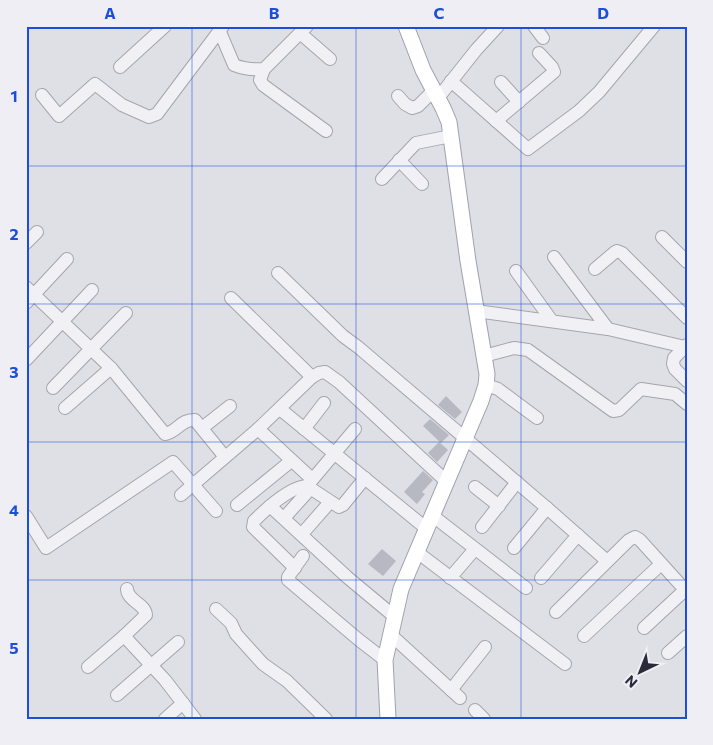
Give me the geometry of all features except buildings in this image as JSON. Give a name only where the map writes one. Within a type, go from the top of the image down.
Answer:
[{"type":"main road","points":[[388,719],[384,660],[401,589],[465,439],[486,385],[487,374],[447,118],[423,70],[406,26]]},
{"type":"street","points":[[120,67],[165,26]]},
{"type":"street","points":[[398,96],[405,104],[412,108],[436,94],[451,81],[498,26]]},
{"type":"street","points":[[534,26],[544,38]]},
{"type":"street","points":[[451,81],[528,149],[579,111],[599,92],[637,44],[654,26]]},
{"type":"street","points":[[221,29],[234,65],[243,68],[264,69]]},
{"type":"street","points":[[42,95],[59,116],[96,84],[122,105],[149,117],[157,114],[221,29]]},
{"type":"street","points":[[326,131],[263,86],[260,80],[264,69],[304,30],[330,59]]},
{"type":"street","points":[[496,121],[554,72],[552,67],[539,54]]},
{"type":"street","points":[[501,82],[519,102]]},
{"type":"street","points":[[382,179],[416,143],[451,136]]},
{"type":"street","points":[[399,160],[422,184]]},
{"type":"street","points":[[26,243],[37,232]]},
{"type":"street","points":[[662,237],[687,262]]},
{"type":"street","points":[[595,269],[615,252],[622,252],[687,318]]},
{"type":"street","points":[[554,257],[608,328]]},
{"type":"street","points":[[67,259],[29,295],[63,322],[92,349],[165,434],[170,433],[182,422],[189,419],[195,420],[225,457]]},
{"type":"street","points":[[516,271],[552,321]]},
{"type":"street","points":[[278,273],[343,336],[517,482],[607,561]]},
{"type":"street","points":[[26,360],[92,290]]},
{"type":"street","points":[[231,298],[312,377]]},
{"type":"street","points":[[476,311],[608,328],[686,346]]},
{"type":"street","points":[[53,388],[126,313]]},
{"type":"street","points":[[686,346],[674,358],[672,364],[687,381]]},
{"type":"street","points":[[484,356],[514,348],[528,350],[613,411],[619,410],[641,389],[675,394],[687,404]]},
{"type":"street","points":[[64,408],[110,368]]},
{"type":"street","points":[[180,495],[258,429],[312,377],[325,372],[330,374],[447,482]]},
{"type":"street","points":[[486,385],[495,388],[537,418]]},
{"type":"street","points":[[304,429],[324,403]]},
{"type":"street","points":[[202,428],[230,406]]},
{"type":"street","points":[[280,409],[365,478],[430,522],[475,549],[526,588]]},
{"type":"street","points":[[258,429],[291,461],[310,484],[330,502],[339,507],[343,505],[365,478]]},
{"type":"street","points":[[284,518],[355,429]]},
{"type":"street","points":[[237,505],[291,461]]},
{"type":"street","points":[[26,516],[46,548],[173,462],[216,511]]},
{"type":"street","points":[[482,528],[517,482]]},
{"type":"street","points":[[294,568],[253,527],[254,521],[270,506],[295,489],[310,484]]},
{"type":"street","points":[[474,487],[499,506]]},
{"type":"street","points":[[302,534],[330,502]]},
{"type":"street","points":[[270,506],[347,577],[395,617]]},
{"type":"street","points":[[514,548],[547,508]]},
{"type":"street","points":[[541,578],[578,535]]},
{"type":"street","points":[[556,612],[629,540],[635,538],[640,540],[686,591],[644,628]]},
{"type":"street","points":[[450,578],[475,549]]},
{"type":"street","points":[[417,552],[565,664]]},
{"type":"street","points":[[303,556],[288,577],[290,583],[384,660]]},
{"type":"street","points":[[584,636],[661,564]]},
{"type":"street","points":[[88,667],[146,615],[144,608],[128,596],[127,589]]},
{"type":"street","points":[[216,609],[231,623],[236,634],[263,664],[287,681],[326,719]]},
{"type":"street","points":[[390,635],[455,694],[485,647]]},
{"type":"street","points":[[124,636],[196,719]]},
{"type":"street","points":[[668,654],[687,636]]},
{"type":"street","points":[[117,696],[178,642]]},
{"type":"street","points":[[165,719],[183,703]]}]
